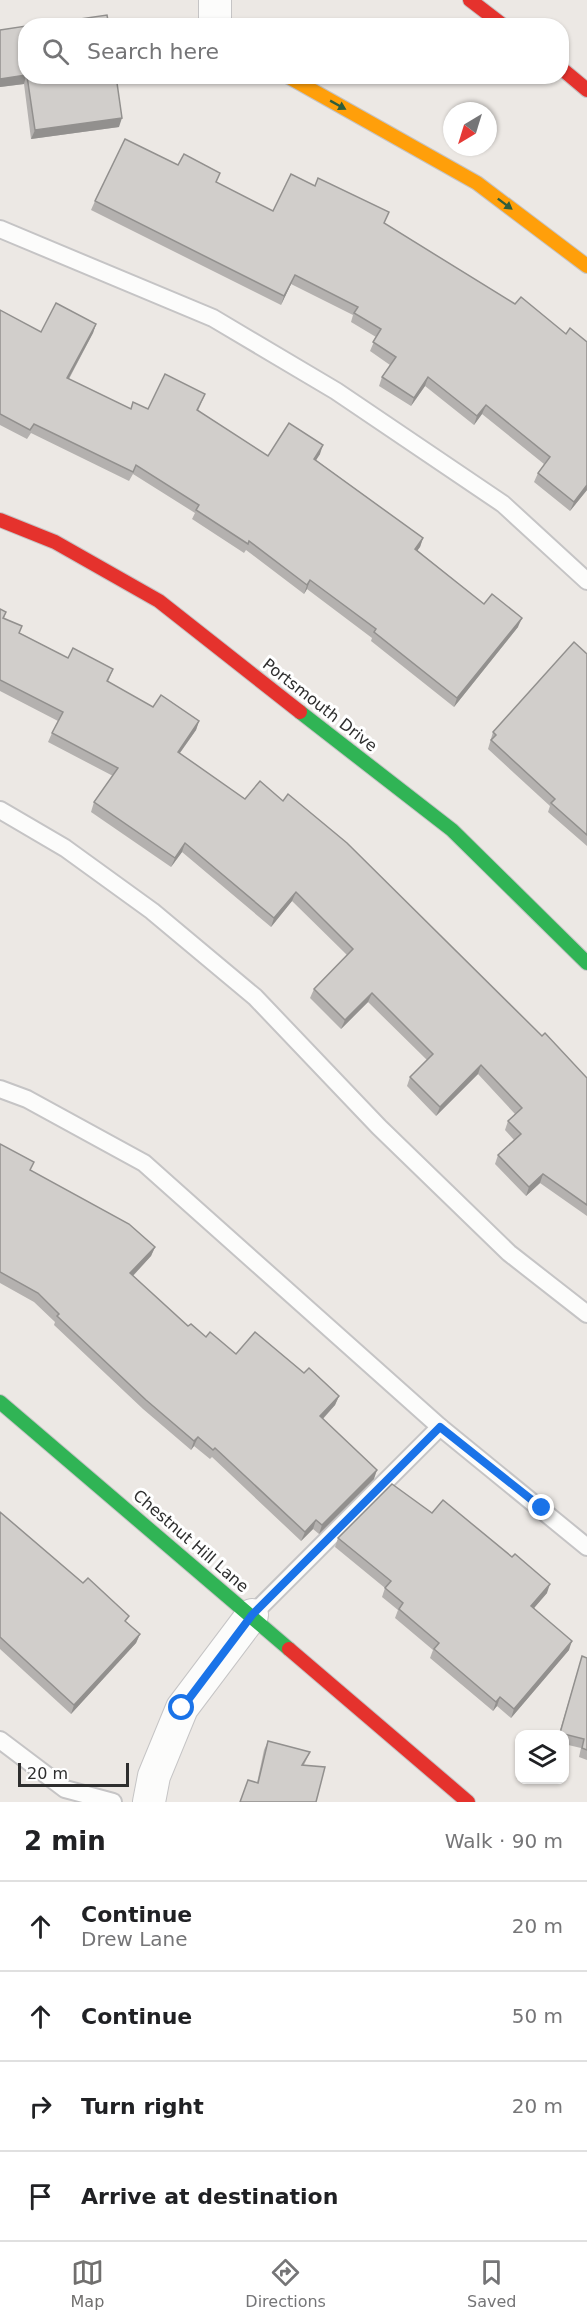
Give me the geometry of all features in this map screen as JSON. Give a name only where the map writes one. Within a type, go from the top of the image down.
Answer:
[{"type":"street","points":[[214,0],[214,18]]},
{"type":"street","points":[[470,0],[494,18]]},
{"type":"street","points":[[569,75],[587,90]]},
{"type":"street","points":[[300,84],[477,183],[587,266]]},
{"type":"street","name":"Portsmouth Drive","points":[[0,520],[55,542],[159,601],[452,830],[587,963]]},
{"type":"street","name":"Chestnut Hill Lane","points":[[0,1401],[252,1615],[450,1796],[468,1802]]},
{"type":"street","points":[[149,1802],[154,1776],[182,1708],[252,1615]]},
{"type":"lane","points":[[0,229],[106,271],[213,318],[326,385],[503,504],[587,581]]},
{"type":"lane","points":[[0,810],[85,862],[152,911],[255,997],[379,1127],[509,1253],[587,1314]]},
{"type":"lane","points":[[0,1089],[27,1099],[144,1163],[440,1427],[587,1547]]},
{"type":"lane","points":[[252,1615],[440,1427]]},
{"type":"lane","points":[[0,1740],[65,1789],[113,1802]]},
{"type":"building","points":[[107,15],[108,18],[87,18]]},
{"type":"building","points":[[18,27],[18,76],[0,79],[0,30]]},
{"type":"building","points":[[28,84],[117,84],[122,118],[35,130]]},
{"type":"building","points":[[125,139],[178,165],[184,154],[220,173],[216,182],[273,211],[291,174],[315,186],[318,178],[389,212],[384,223],[515,304],[521,297],[566,334],[570,328],[587,342],[587,485],[574,502],[538,473],[550,457],[486,405],[477,416],[428,377],[414,398],[382,377],[396,357],[373,342],[381,329],[354,313],[358,307],[295,275],[284,296],[95,201]]},
{"type":"building","points":[[56,303],[96,324],[67,378],[131,409],[133,402],[148,409],[165,374],[205,394],[197,410],[268,456],[289,423],[323,445],[314,459],[423,538],[415,549],[484,604],[492,594],[522,618],[457,698],[374,632],[376,629],[310,580],[307,585],[249,541],[248,544],[196,510],[199,505],[136,465],[133,472],[34,424],[30,430],[0,414],[0,310],[41,332]]},
{"type":"building","points":[[0,609],[6,612],[3,618],[22,626],[19,633],[68,658],[73,648],[113,669],[107,681],[153,707],[161,695],[199,721],[178,752],[245,799],[260,781],[283,801],[288,794],[347,843],[542,1036],[545,1033],[587,1078],[587,1205],[543,1174],[529,1187],[498,1155],[521,1134],[508,1121],[522,1108],[481,1065],[440,1107],[410,1077],[433,1054],[372,993],[345,1020],[314,989],[353,949],[296,892],[274,918],[185,843],[175,858],[94,802],[118,768],[52,733],[63,712],[0,680]]},
{"type":"building","points":[[574,642],[587,654],[587,835],[551,803],[555,799],[491,740],[496,735],[493,732]]},
{"type":"building","points":[[0,1144],[34,1162],[30,1170],[129,1224],[155,1247],[130,1273],[188,1326],[191,1324],[206,1337],[210,1332],[236,1354],[255,1332],[304,1373],[309,1368],[339,1396],[320,1416],[377,1470],[322,1525],[316,1520],[305,1532],[215,1448],[213,1450],[198,1437],[194,1441],[146,1400],[57,1316],[59,1314],[38,1293],[0,1272]]},
{"type":"building","points":[[392,1484],[432,1513],[443,1500],[512,1557],[515,1554],[550,1584],[531,1606],[572,1641],[514,1709],[500,1697],[496,1702],[434,1649],[439,1643],[399,1609],[403,1603],[385,1588],[391,1581],[338,1538]]},
{"type":"building","points":[[0,1512],[83,1583],[88,1578],[129,1616],[125,1621],[140,1634],[74,1705],[0,1637]]},
{"type":"building","points":[[582,1656],[587,1658],[587,1750],[582,1748],[584,1739],[569,1735],[569,1730],[561,1730]]},
{"type":"building","points":[[268,1741],[310,1752],[302,1765],[325,1767],[316,1802],[240,1802],[248,1780],[258,1783]]},
{"type":"traffic: fast","points":[[300,712],[452,830],[587,963]]},
{"type":"traffic: fast","points":[[0,1402],[289,1649]]},
{"type":"traffic: slow","points":[[301,84],[477,183],[587,266]]},
{"type":"traffic: jam","points":[[470,0],[494,18]]},
{"type":"traffic: jam","points":[[569,75],[587,90]]},
{"type":"traffic: jam","points":[[0,520],[55,542],[159,601],[300,712]]},
{"type":"traffic: jam","points":[[289,1649],[468,1802]]},
{"type":"route","points":[[182,1708],[252,1615],[440,1427],[542,1508]]}]
